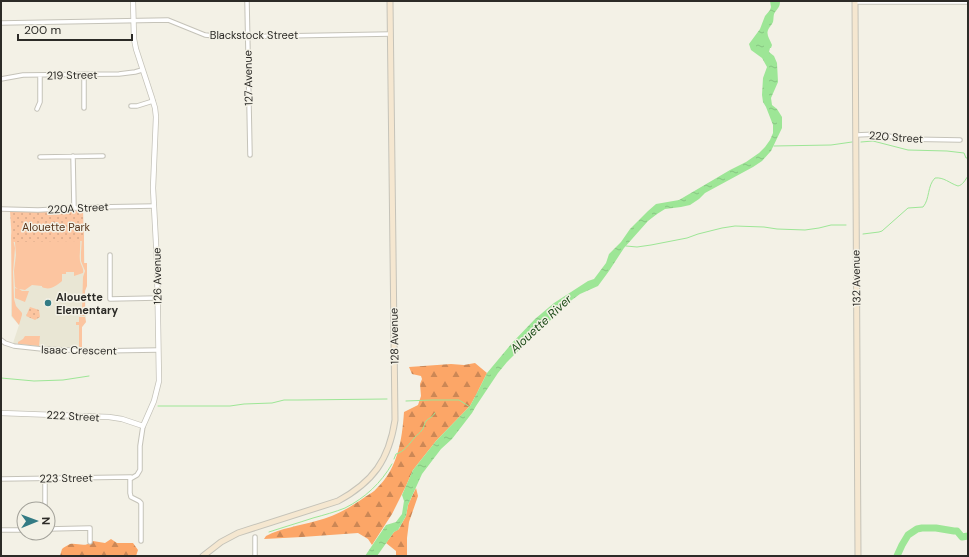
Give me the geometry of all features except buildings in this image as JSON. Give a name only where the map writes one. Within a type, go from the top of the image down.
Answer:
[{"type":"main road","name":"128 Avenue","points":[[203,556],[221,542],[238,534],[338,501],[348,496],[372,476],[382,462],[390,444],[395,420],[390,1]]},
{"type":"main road","name":"132 Avenue","points":[[855,1],[858,556]]},
{"type":"street","name":"126 Avenue","points":[[133,1],[134,39],[142,70],[153,101],[156,117],[154,206],[159,381],[154,401],[143,426],[140,446],[140,470],[137,475],[131,478],[129,482],[130,496],[142,505],[141,540]]},
{"type":"street","name":"127 Avenue","points":[[247,1],[250,155]]},
{"type":"street","points":[[855,1],[968,2]]},
{"type":"street","name":"Blackstock Street","points":[[1,23],[168,20],[205,35],[224,37],[390,34]]},
{"type":"street","name":"219 Street","points":[[1,79],[17,76],[40,75],[125,74],[142,70]]},
{"type":"street","points":[[84,74],[84,108]]},
{"type":"street","points":[[37,109],[40,102],[40,75]]},
{"type":"street","points":[[131,106],[153,101]]},
{"type":"street","name":"220 Street","points":[[856,135],[879,134],[902,139],[960,140]]},
{"type":"street","points":[[40,156],[103,156]]},
{"type":"street","points":[[73,156],[74,208]]},
{"type":"street","name":"220A Street","points":[[1,209],[38,210],[154,206]]},
{"type":"street","points":[[110,255],[110,299],[157,298]]},
{"type":"street","name":"Isaac Crescent","points":[[1,340],[14,346],[26,348],[95,351],[158,350]]},
{"type":"street","name":"222 Street","points":[[1,413],[117,418],[143,426]]},
{"type":"street","points":[[45,478],[45,501]]},
{"type":"street","name":"223 Street","points":[[1,479],[131,478]]},
{"type":"street","points":[[56,529],[90,528],[90,542]]},
{"type":"street","points":[[1,530],[16,530]]},
{"type":"street","points":[[255,537],[255,556]]},
{"type":"shaded area","name":"Alouette Elementary","points":[[84,241],[86,322],[82,327],[82,348],[44,347],[13,343],[19,325],[11,316],[12,242]]},
{"type":"green space","name":"Alouette Park","points":[[83,210],[84,241],[12,242],[10,211],[46,212]]},
{"type":"green space","points":[[84,229],[84,263],[87,263],[87,286],[85,291],[85,316],[80,316],[80,311],[82,310],[83,277],[85,271],[81,261]]},
{"type":"green space","points":[[11,231],[15,248],[13,272],[14,299],[16,306],[22,313],[19,325],[12,316]]},
{"type":"green space","points":[[80,238],[80,263],[83,273],[74,276],[74,272],[66,272],[66,274],[62,274],[62,281],[50,288],[32,285],[25,290],[19,289],[22,291],[29,291],[25,302],[15,298],[15,288],[18,289],[15,287],[14,271],[16,241]]},
{"type":"green space","points":[[30,307],[39,310],[40,317],[35,320],[26,316]]},
{"type":"green space","points":[[79,317],[85,317],[86,322],[82,327],[82,348],[79,346],[79,325],[76,325],[76,322],[79,322]]},
{"type":"green space","points":[[25,336],[40,336],[39,346],[18,344],[18,342]]},
{"type":"green space","points":[[475,363],[487,373],[470,406],[436,441],[413,470],[392,514],[372,545],[368,539],[358,533],[264,539],[266,536],[278,531],[323,519],[341,512],[373,492],[384,480],[390,472],[398,453],[404,412],[418,405],[421,396],[421,376],[412,374],[409,367],[451,364],[464,365]]},
{"type":"green space","points":[[416,488],[418,496],[409,522],[407,556],[396,556],[396,551],[386,543],[394,532],[399,529],[406,516],[408,505]]},
{"type":"green space","points":[[111,539],[117,543],[133,543],[138,550],[136,556],[60,556],[62,549],[70,544],[84,545],[93,541],[105,543]]},
{"type":"water","name":"Alouette River","points":[[770,1],[780,1],[779,6],[774,13],[773,22],[768,29],[768,38],[772,45],[769,52],[774,56],[777,63],[778,82],[771,98],[772,105],[777,109],[782,117],[782,128],[771,151],[762,161],[753,167],[705,193],[690,205],[665,209],[648,221],[624,248],[598,286],[580,294],[565,305],[507,362],[472,413],[422,474],[408,505],[406,516],[398,530],[394,532],[377,556],[365,556],[386,525],[396,522],[402,514],[404,501],[402,495],[413,470],[436,441],[470,406],[487,373],[512,343],[535,319],[554,303],[588,281],[594,279],[606,263],[609,254],[621,242],[630,229],[656,204],[679,200],[746,162],[765,147],[773,133],[773,125],[763,102],[762,95],[763,78],[767,67],[762,58],[751,50],[749,44],[760,29],[765,16],[770,10]]},
{"type":"waterway","points":[[861,142],[873,141],[908,150],[964,153],[966,158],[968,158]]},
{"type":"waterway","points":[[774,146],[831,145],[852,142]]},
{"type":"waterway","points":[[863,234],[882,231],[908,208],[923,207],[927,200],[932,181],[935,178],[944,179],[958,186],[963,183],[968,176]]},
{"type":"waterway","points":[[626,246],[637,247],[651,245],[735,226],[805,230],[831,225],[846,225]]},
{"type":"waterway","points":[[1,378],[34,381],[63,380],[89,376]]},
{"type":"waterway","points":[[158,406],[230,406],[272,403],[284,400],[387,399]]},
{"type":"waterway","points":[[406,401],[459,400],[470,407]]},
{"type":"waterway","points":[[394,459],[396,454],[407,447],[423,429],[426,421],[435,413]]},
{"type":"waterway","points":[[269,532],[345,508],[366,495],[378,484],[392,464]]},
{"type":"waterway","points":[[897,556],[908,535],[917,529],[936,528],[957,531],[962,537],[968,536]]},
{"type":"place","name":"Alouette Elementary","points":[[48,303]]}]
